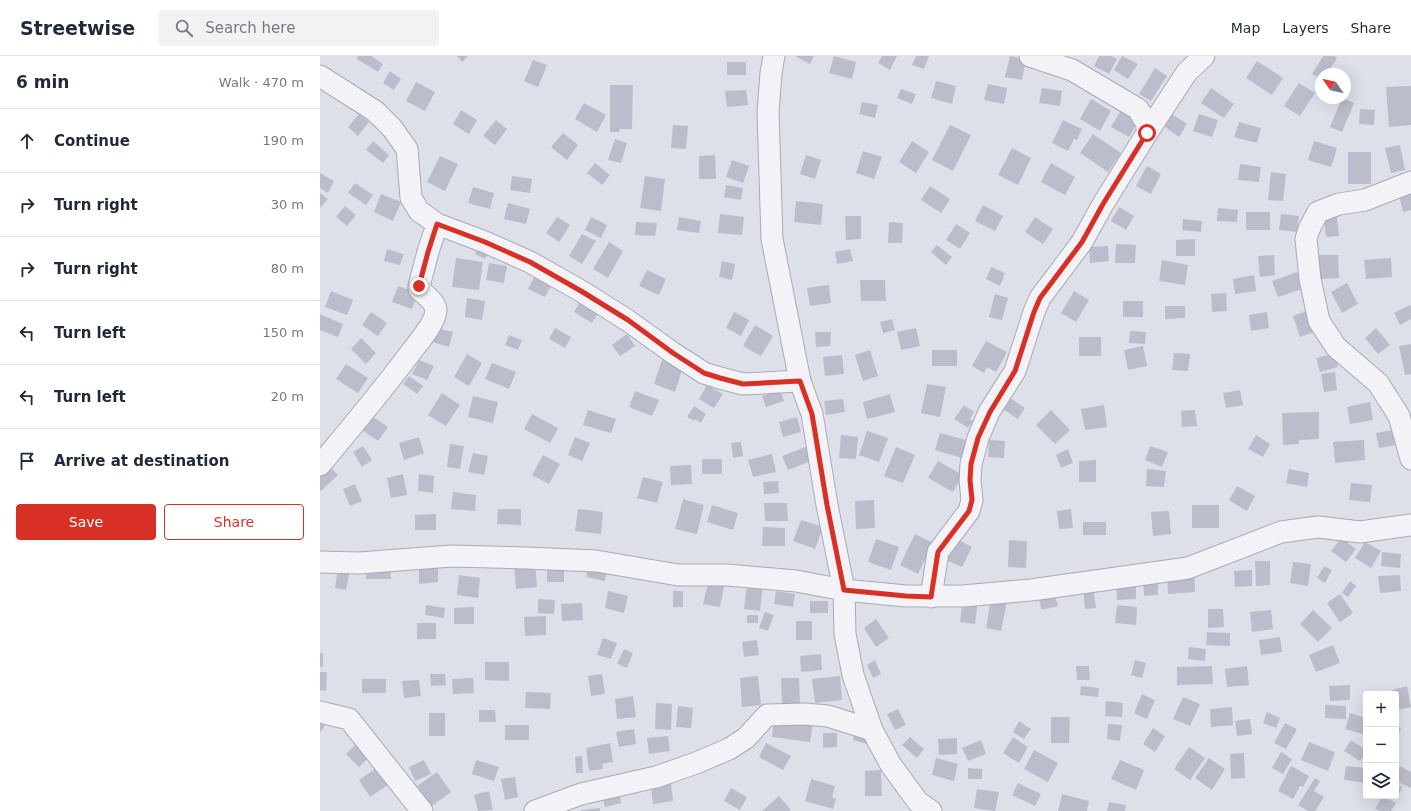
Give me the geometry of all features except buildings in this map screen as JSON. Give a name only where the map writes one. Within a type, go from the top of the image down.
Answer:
[{"type":"street","points":[[774,56],[768,112],[772,239],[800,381],[812,414],[827,505],[844,590],[844,634],[853,675],[872,730],[891,766],[918,802],[931,811]]},
{"type":"street","points":[[1030,56],[1072,70],[1138,109],[1147,124],[1147,133]]},
{"type":"street","points":[[931,597],[938,552],[969,511],[972,500],[970,480],[971,464],[978,438],[990,412],[1015,371],[1034,312],[1044,293],[1082,242],[1103,204],[1187,72],[1204,56]]},
{"type":"street","points":[[320,76],[375,110],[392,128],[407,149],[411,198],[419,211],[437,224],[485,242],[530,262],[628,320],[673,353],[704,373],[743,384],[800,381]]},
{"type":"street","points":[[1411,182],[1365,200],[1339,204],[1318,212],[1309,229],[1306,239],[1310,279],[1319,321],[1336,347],[1378,383],[1399,416],[1411,459]]},
{"type":"street","points":[[320,465],[372,404],[434,319],[436,311],[435,305],[419,286],[437,224]]},
{"type":"street","points":[[320,562],[359,563],[452,556],[534,558],[596,562],[678,575],[727,575],[796,581],[844,590],[906,596],[963,596],[1031,590],[1188,568],[1281,532],[1318,527],[1360,532],[1411,525]]},
{"type":"street","points":[[320,712],[349,719],[422,811]]},
{"type":"street","points":[[535,811],[581,794],[656,777],[696,763],[729,749],[746,738],[767,715],[805,714],[828,716],[872,730]]},
{"type":"route","points":[[419,286],[437,224],[485,242],[530,262],[628,320],[673,353],[704,373],[743,384],[800,381],[812,414],[827,505],[844,590],[931,597],[934,568],[938,552],[969,511],[972,500],[970,480],[971,464],[978,438],[997,399],[1015,371],[1040,298],[1082,242],[1103,204],[1147,133]]}]
